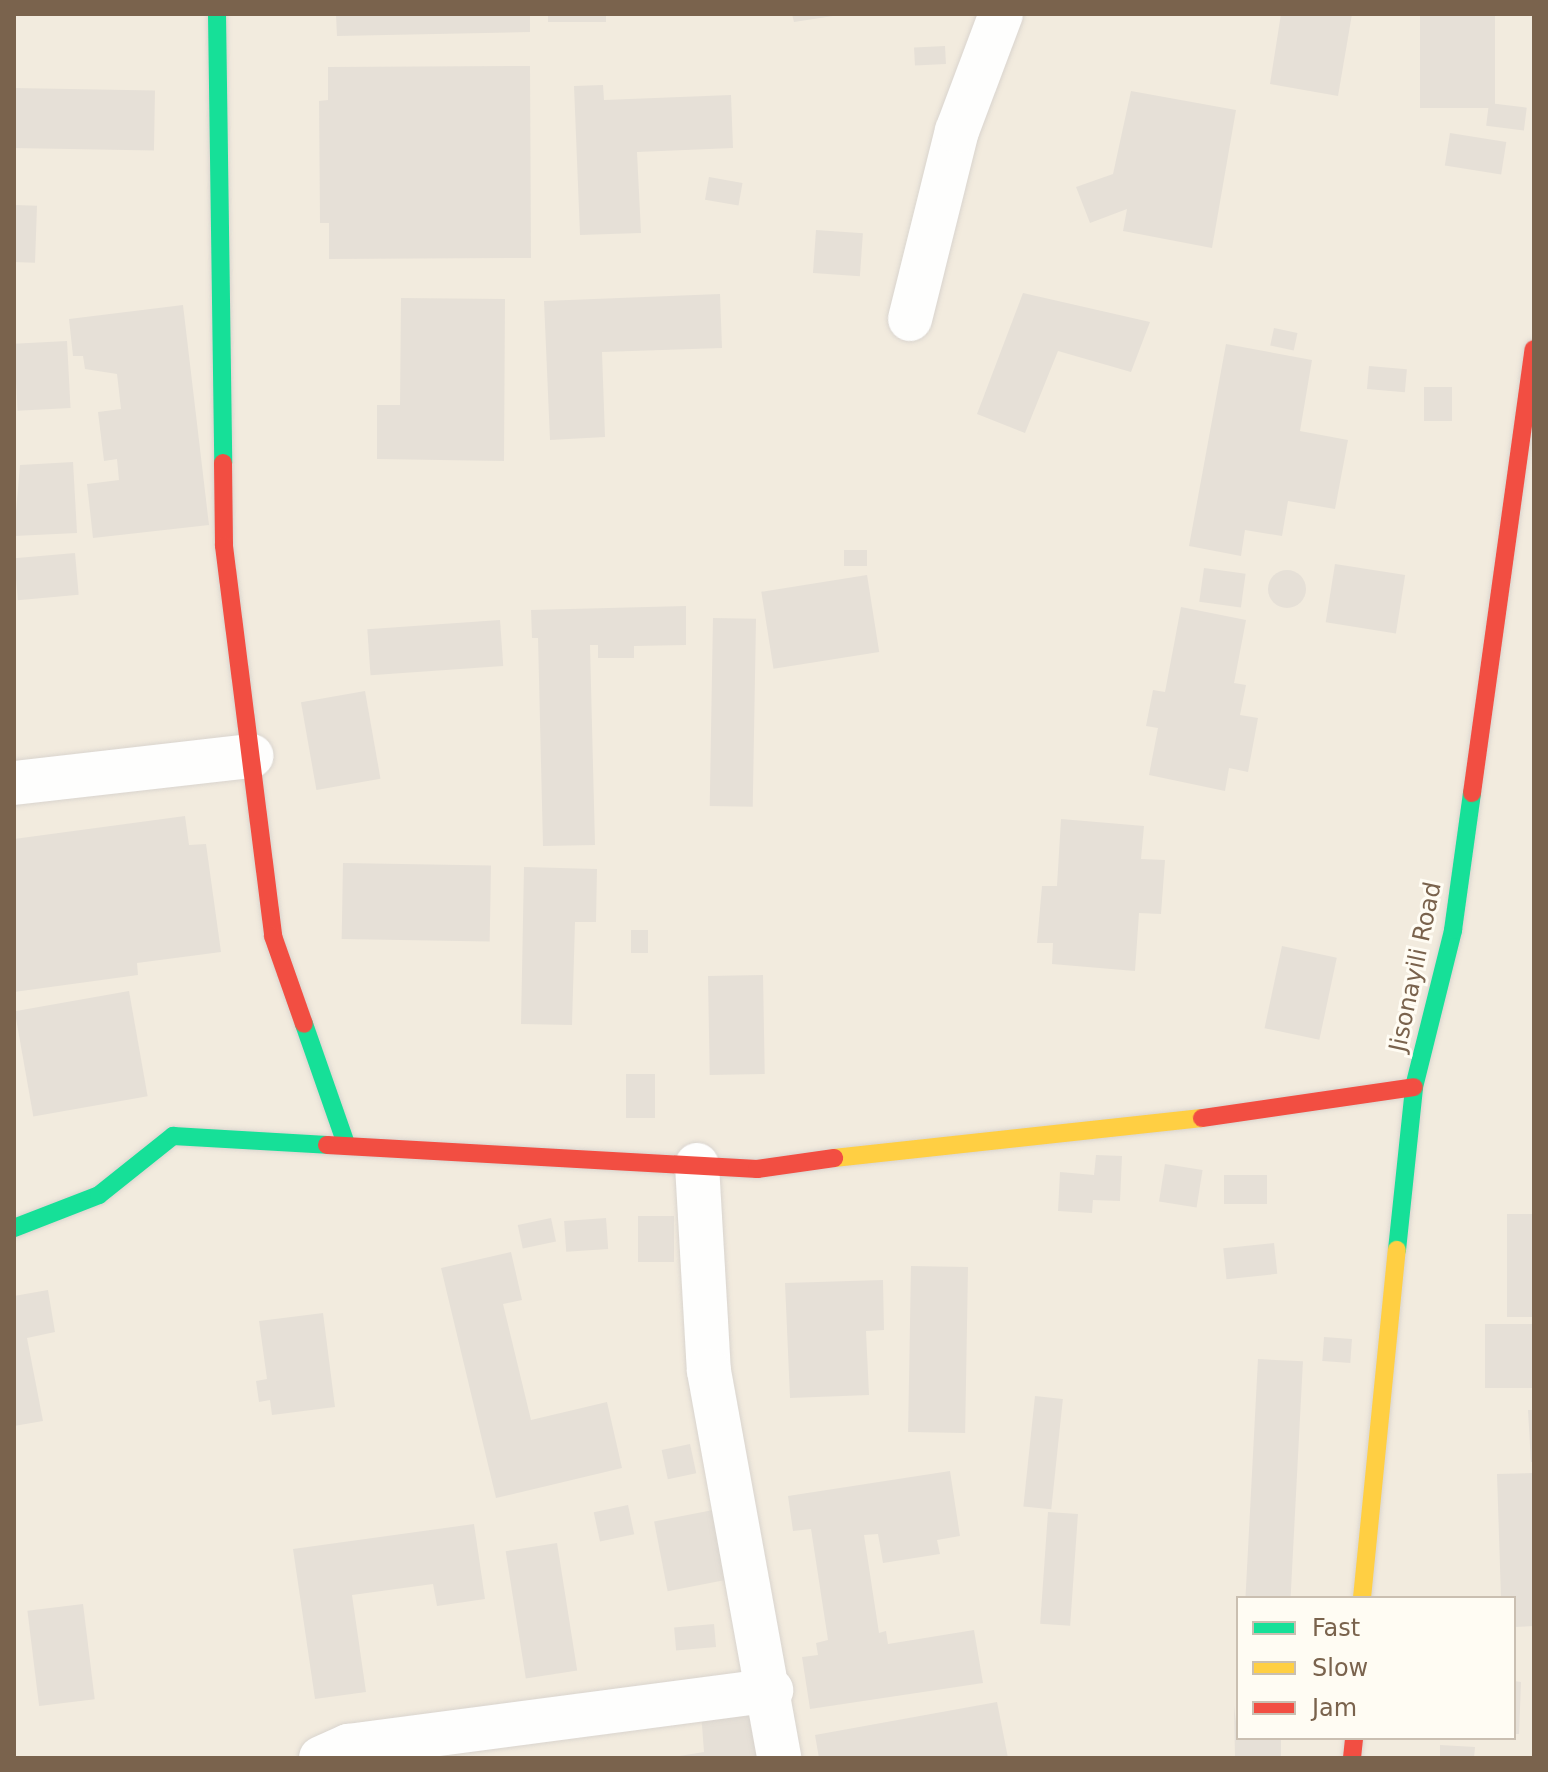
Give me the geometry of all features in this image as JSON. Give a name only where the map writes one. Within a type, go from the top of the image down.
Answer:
[{"type":"street","points":[[217,14],[224,546],[273,936],[345,1141]]},
{"type":"street","points":[[910,319],[957,131],[1001,14]]},
{"type":"street","name":"Jisonayili Road","points":[[1362,1596],[1414,1087],[1453,930],[1534,349]]},
{"type":"street","points":[[14,783],[251,756]]},
{"type":"street","points":[[14,1228],[99,1195],[173,1136],[345,1141],[407,1153],[757,1169],[965,1139],[1265,1113],[1414,1087]]},
{"type":"street","points":[[697,1165],[709,1371],[771,1690],[779,1758]]},
{"type":"street","points":[[321,1758],[348,1746],[771,1690]]},
{"type":"shaded area","points":[[14,14],[1534,14],[1534,1758],[14,1758]]},
{"type":"building","points":[[336,14],[530,14],[530,32],[337,36]]},
{"type":"building","points":[[548,14],[606,14],[606,22],[548,22]]},
{"type":"building","points":[[792,14],[833,14],[833,16],[794,22]]},
{"type":"building","points":[[1281,14],[1352,14],[1338,96],[1270,84]]},
{"type":"building","points":[[1420,14],[1495,14],[1495,108],[1420,108]]},
{"type":"building","points":[[945,46],[946,64],[915,66],[914,48]]},
{"type":"building","points":[[530,66],[531,258],[329,259],[329,223],[320,223],[319,101],[328,100],[328,67]]},
{"type":"building","points":[[603,85],[604,100],[731,95],[733,148],[637,152],[641,233],[580,235],[574,86]]},
{"type":"building","points":[[14,88],[155,90],[154,150],[14,148]]},
{"type":"building","points":[[1131,91],[1236,110],[1212,248],[1123,231],[1127,209],[1090,223],[1076,187],[1113,174]]},
{"type":"building","points":[[1489,103],[1527,108],[1524,130],[1486,126]]},
{"type":"building","points":[[1450,133],[1506,142],[1501,175],[1445,166]]},
{"type":"building","points":[[709,177],[742,183],[738,206],[705,200]]},
{"type":"building","points":[[14,205],[37,206],[35,263],[14,262]]},
{"type":"building","points":[[816,230],[863,233],[860,276],[813,273]]},
{"type":"building","points":[[1023,293],[1150,322],[1131,372],[1058,351],[1025,433],[977,414]]},
{"type":"building","points":[[720,294],[722,348],[602,352],[605,437],[550,440],[544,301]]},
{"type":"building","points":[[401,298],[505,299],[504,461],[377,459],[377,405],[400,405]]},
{"type":"building","points":[[183,305],[209,525],[93,538],[87,484],[119,480],[117,459],[104,461],[98,412],[121,409],[117,374],[85,369],[83,356],[73,356],[69,319]]},
{"type":"building","points":[[1274,328],[1297,333],[1294,351],[1270,346]]},
{"type":"building","points":[[67,341],[71,408],[18,411],[14,344]]},
{"type":"building","points":[[1226,344],[1312,360],[1300,431],[1348,440],[1335,509],[1288,501],[1282,536],[1245,530],[1241,556],[1189,546]]},
{"type":"building","points":[[1369,366],[1407,369],[1405,392],[1367,389]]},
{"type":"building","points":[[1424,387],[1452,387],[1452,421],[1424,421]]},
{"type":"building","points":[[73,462],[77,533],[14,536],[20,465]]},
{"type":"building","points":[[844,550],[867,550],[867,566],[844,566]]},
{"type":"building","points":[[75,553],[79,595],[18,600],[14,558]]},
{"type":"building","points":[[1335,564],[1405,575],[1396,633],[1326,622]]},
{"type":"building","points":[[1204,568],[1246,574],[1241,608],[1199,602]]},
{"type":"building","points":[[1287,570],[1301,575],[1306,589],[1301,603],[1287,608],[1273,603],[1268,589],[1273,575]]},
{"type":"building","points":[[867,575],[879,652],[774,669],[761,592]]},
{"type":"building","points":[[686,606],[686,645],[634,646],[634,658],[598,658],[598,645],[590,645],[595,845],[543,846],[538,638],[532,638],[531,610]]},
{"type":"building","points":[[1181,607],[1246,620],[1234,683],[1246,685],[1240,715],[1258,718],[1248,772],[1229,768],[1225,791],[1149,775],[1158,728],[1146,726],[1153,690],[1165,692]]},
{"type":"building","points":[[713,618],[756,619],[753,807],[710,806]]},
{"type":"building","points":[[500,620],[503,666],[371,675],[367,629]]},
{"type":"building","points":[[365,691],[380,779],[316,790],[301,702]]},
{"type":"building","points":[[185,816],[189,845],[206,844],[221,952],[137,963],[138,975],[14,992],[14,839]]},
{"type":"building","points":[[1061,819],[1144,826],[1141,859],[1165,860],[1161,914],[1139,913],[1135,971],[1052,964],[1053,943],[1037,943],[1042,886],[1057,886]]},
{"type":"building","points":[[343,863],[491,866],[490,942],[342,939]]},
{"type":"building","points":[[524,867],[597,869],[596,922],[575,922],[572,1025],[521,1024]]},
{"type":"building","points":[[631,930],[648,930],[648,953],[631,953]]},
{"type":"building","points":[[1282,946],[1337,958],[1319,1040],[1265,1028]]},
{"type":"building","points":[[763,975],[765,1074],[710,1075],[708,976]]},
{"type":"building","points":[[129,991],[148,1096],[33,1117],[15,1011]]},
{"type":"building","points":[[626,1074],[655,1074],[655,1118],[626,1118]]},
{"type":"building","points":[[1096,1155],[1122,1156],[1120,1201],[1093,1200],[1092,1213],[1058,1211],[1060,1172],[1094,1175]]},
{"type":"building","points":[[1165,1164],[1203,1170],[1197,1207],[1159,1202]]},
{"type":"building","points":[[1224,1175],[1267,1175],[1267,1204],[1224,1204]]},
{"type":"building","points":[[1507,1214],[1534,1214],[1534,1317],[1507,1317]]},
{"type":"building","points":[[638,1216],[674,1216],[674,1262],[638,1262]]},
{"type":"building","points":[[551,1218],[556,1241],[523,1249],[518,1225]]},
{"type":"building","points":[[606,1218],[608,1249],[566,1252],[564,1221]]},
{"type":"building","points":[[1274,1243],[1277,1274],[1227,1279],[1223,1248]]},
{"type":"building","points":[[511,1252],[522,1300],[503,1304],[531,1420],[607,1402],[622,1468],[496,1498],[441,1268]]},
{"type":"building","points":[[911,1266],[968,1267],[965,1433],[908,1432]]},
{"type":"building","points":[[883,1280],[884,1330],[866,1331],[869,1395],[790,1398],[785,1283]]},
{"type":"building","points":[[48,1290],[55,1332],[27,1338],[43,1421],[14,1426],[14,1296]]},
{"type":"building","points":[[323,1313],[335,1407],[272,1415],[270,1400],[259,1402],[256,1381],[267,1379],[259,1321]]},
{"type":"building","points":[[1485,1324],[1534,1324],[1534,1388],[1485,1388]]},
{"type":"building","points":[[1324,1337],[1352,1339],[1350,1363],[1322,1361]]},
{"type":"building","points":[[1258,1359],[1303,1361],[1291,1596],[1246,1596]]},
{"type":"building","points":[[1035,1396],[1063,1399],[1051,1509],[1023,1506]]},
{"type":"building","points":[[1528,1410],[1534,1410],[1534,1462],[1531,1462]]},
{"type":"building","points":[[690,1444],[696,1473],[668,1479],[662,1450]]},
{"type":"building","points":[[950,1471],[960,1536],[937,1540],[940,1554],[883,1563],[878,1534],[864,1535],[879,1633],[886,1631],[888,1644],[974,1630],[983,1683],[810,1709],[802,1657],[818,1655],[816,1643],[828,1640],[811,1529],[793,1531],[788,1496]]},
{"type":"building","points":[[1534,1473],[1534,1626],[1516,1627],[1516,1596],[1501,1596],[1497,1474]]},
{"type":"building","points":[[628,1505],[634,1534],[600,1542],[594,1512]]},
{"type":"building","points":[[713,1510],[727,1580],[668,1591],[654,1521]]},
{"type":"building","points":[[1048,1512],[1078,1514],[1070,1626],[1040,1624]]},
{"type":"building","points":[[474,1524],[485,1599],[437,1606],[433,1584],[352,1595],[366,1692],[315,1699],[293,1549]]},
{"type":"building","points":[[557,1543],[577,1670],[526,1679],[506,1551]]},
{"type":"building","points":[[83,1604],[95,1699],[39,1706],[27,1611]]},
{"type":"building","points":[[714,1624],[716,1647],[676,1650],[674,1627]]},
{"type":"building","points":[[1516,1681],[1521,1682],[1519,1734],[1516,1734]]},
{"type":"building","points":[[997,1702],[1008,1758],[819,1758],[815,1735]]},
{"type":"building","points":[[1234,1706],[1236,1740],[1281,1740],[1281,1758],[1235,1758]]},
{"type":"building","points":[[756,1707],[761,1758],[667,1758],[704,1752],[701,1712]]},
{"type":"building","points":[[1440,1745],[1475,1747],[1474,1758],[1440,1758]]},
{"type":"traffic: fast","points":[[217,14],[223,463]]},
{"type":"traffic: fast","points":[[1397,1250],[1414,1087],[1453,930],[1472,793]]},
{"type":"traffic: fast","points":[[304,1024],[345,1141]]},
{"type":"traffic: fast","points":[[14,1228],[99,1195],[173,1136],[327,1145]]},
{"type":"traffic: slow","points":[[834,1158],[1202,1118]]},
{"type":"traffic: slow","points":[[1362,1596],[1397,1250]]},
{"type":"traffic: jam","points":[[1472,793],[1534,349]]},
{"type":"traffic: jam","points":[[223,463],[224,546],[273,936],[304,1024]]},
{"type":"traffic: jam","points":[[1202,1118],[1414,1087]]},
{"type":"traffic: jam","points":[[327,1145],[757,1169],[834,1158]]},
{"type":"traffic: jam","points":[[1352,1758],[1354,1740]]}]
